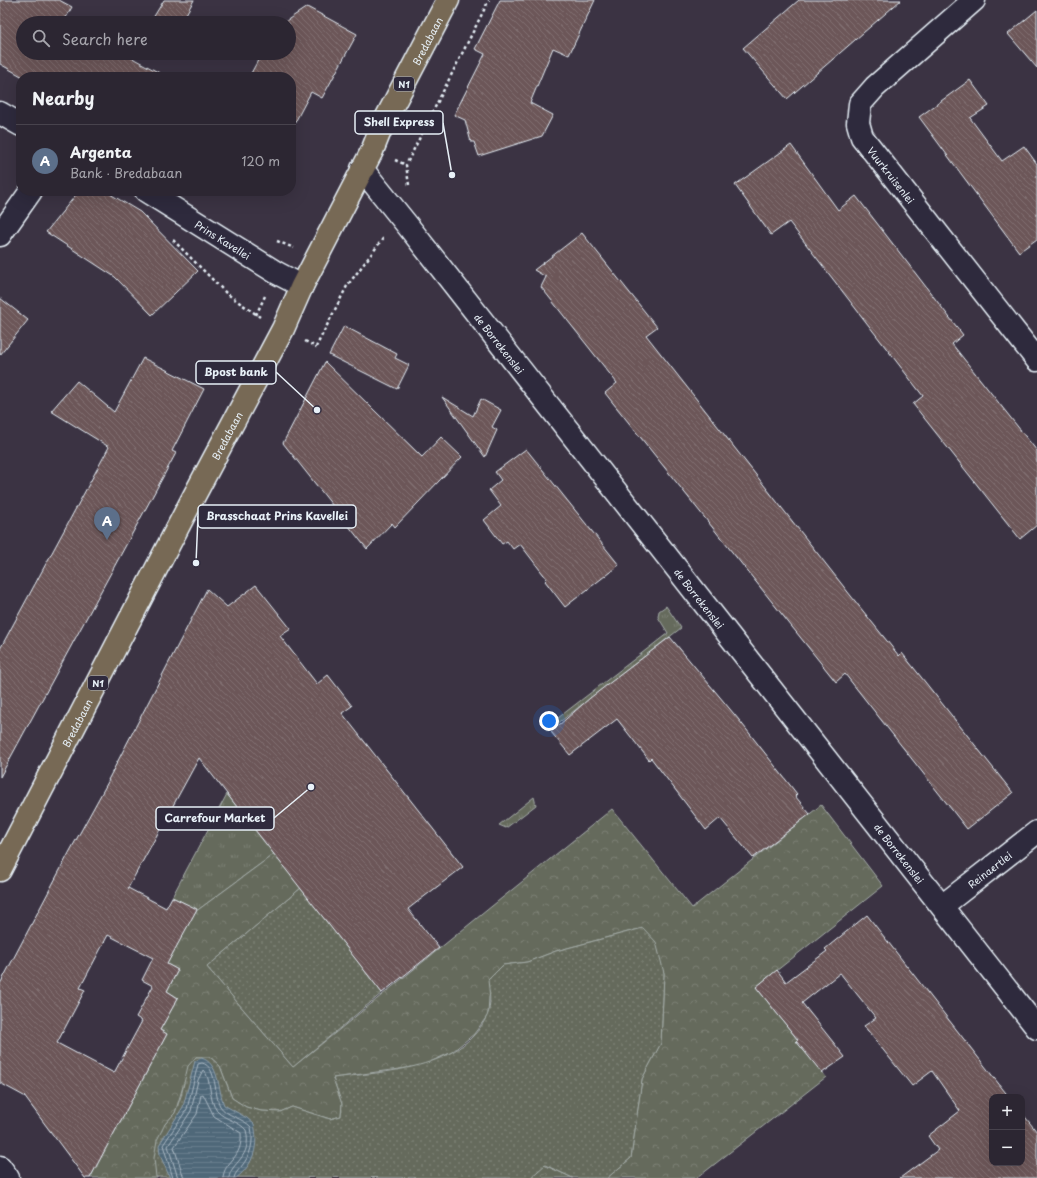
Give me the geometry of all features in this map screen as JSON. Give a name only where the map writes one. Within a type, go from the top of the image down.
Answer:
[{"type":"main road","name":"Bredabaan","points":[[0,870],[283,329],[302,286],[372,151],[382,126],[448,0]]},
{"type":"street","name":"Vuurkruisenlei","points":[[974,0],[875,87],[860,104],[858,123],[862,137],[1037,360]]},
{"type":"street","points":[[0,113],[16,122]]},
{"type":"street","name":"de Borrekenslei","points":[[362,169],[1037,1028]]},
{"type":"street","points":[[0,235],[27,196]]},
{"type":"street","name":"Prins Kavellei","points":[[154,196],[277,273],[302,286]]},
{"type":"street","name":"Reinaertlei","points":[[942,906],[1037,832]]},
{"type":"street","points":[[0,1167],[8,1178]]},
{"type":"path","points":[[409,186],[406,165],[489,0]]},
{"type":"path","points":[[171,238],[226,293],[256,315]]},
{"type":"path","points":[[316,347],[347,286],[383,238]]},
{"type":"path","points":[[273,239],[293,249],[297,242]]},
{"type":"green space","points":[[666,606],[681,628],[548,731],[545,728],[668,633],[658,617],[659,611]]},
{"type":"green space","points":[[227,794],[274,854],[195,912],[192,907],[172,897]]},
{"type":"green space","points":[[534,797],[536,805],[506,828],[499,825]]},
{"type":"green space","points":[[821,805],[883,886],[756,987],[798,1040],[796,1041],[826,1077],[697,1178],[607,1178],[631,1158],[642,1079],[661,1043],[664,973],[643,928],[556,951],[527,962],[503,965],[489,997],[488,1015],[474,1034],[452,1052],[421,1066],[333,1078],[342,1104],[341,1116],[330,1119],[292,1107],[280,1112],[261,1111],[246,1107],[232,1098],[220,1066],[210,1057],[196,1057],[184,1083],[175,1113],[165,1124],[157,1178],[90,1178],[167,1034],[160,1030],[178,998],[167,991],[178,970],[167,964],[195,912],[274,854],[301,888],[207,967],[293,1067],[612,809],[692,908]]},
{"type":"green space","points":[[301,888],[382,993],[293,1067],[207,967]]},
{"type":"green space","points":[[643,928],[656,942],[664,973],[661,1043],[642,1079],[631,1158],[607,1178],[573,1178],[545,1165],[530,1178],[156,1177],[154,1158],[157,1140],[165,1124],[175,1113],[181,1096],[188,1066],[196,1057],[210,1057],[220,1066],[232,1098],[246,1107],[261,1111],[280,1112],[292,1107],[330,1119],[341,1116],[342,1104],[333,1078],[397,1070],[419,1065],[440,1058],[459,1048],[475,1034],[487,1016],[490,1003],[488,980],[503,965],[527,962],[556,951]]},
{"type":"green space","points":[[544,1165],[573,1178],[530,1178]]},
{"type":"water","points":[[201,1058],[207,1061],[215,1071],[224,1105],[247,1118],[254,1124],[256,1139],[254,1154],[247,1167],[236,1178],[170,1178],[160,1155],[159,1145],[183,1107],[195,1061]]},
{"type":"building","points":[[0,0],[59,0],[72,7],[67,16],[16,16],[16,60],[136,60],[158,72],[16,73],[0,64]]},
{"type":"building","points":[[164,0],[194,0],[185,16],[154,16]]},
{"type":"building","points":[[500,0],[595,0],[569,55],[553,48],[530,103],[553,115],[542,136],[479,156],[474,142],[471,142],[465,120],[454,115],[485,54],[475,49]]},
{"type":"building","points":[[799,0],[901,0],[787,99],[743,48]]},
{"type":"building","points":[[307,7],[357,34],[322,98],[311,92],[296,120],[296,72],[252,72],[258,60],[296,60],[296,16],[294,16]]},
{"type":"building","points":[[1037,10],[1037,68],[1008,34]]},
{"type":"building","points":[[970,80],[989,106],[970,118],[1002,161],[1024,146],[1037,164],[1037,239],[1019,252],[919,117]]},
{"type":"building","points":[[791,145],[838,210],[856,196],[963,335],[952,344],[1037,451],[1037,525],[1020,539],[913,404],[923,396],[789,222],[771,235],[735,185]]},
{"type":"building","points":[[75,196],[113,196],[140,212],[198,271],[152,315],[115,277],[46,232]]},
{"type":"building","points":[[582,233],[657,327],[646,335],[899,656],[902,653],[1013,793],[967,829],[845,674],[836,682],[605,393],[617,383],[541,287],[546,277],[534,270]]},
{"type":"building","points":[[0,298],[28,320],[0,355]]},
{"type":"building","points":[[344,326],[397,354],[395,358],[409,365],[397,389],[329,355]]},
{"type":"building","points":[[143,358],[204,389],[172,451],[176,453],[0,777],[0,649],[109,447],[51,411],[77,381],[114,412]]},
{"type":"building","points":[[325,362],[422,457],[441,437],[462,457],[395,527],[392,523],[367,549],[283,443]]},
{"type":"building","points":[[442,397],[473,416],[481,399],[501,410],[492,427],[497,430],[485,457]]},
{"type":"building","points":[[526,449],[619,565],[565,607],[545,581],[547,579],[520,544],[513,549],[507,541],[502,544],[484,520],[501,506],[489,490],[501,480],[495,472]]},
{"type":"building","points":[[256,585],[291,629],[280,636],[317,684],[328,675],[352,706],[342,713],[463,867],[408,909],[439,948],[382,993],[199,758],[128,888],[166,908],[172,897],[197,909],[167,964],[178,970],[167,991],[178,998],[160,1030],[167,1034],[90,1178],[85,1178],[24,1096],[0,1083],[0,984],[109,780],[207,589],[227,607]],"holes":[[[108,935],[153,958],[142,980],[153,986],[136,1017],[142,1021],[114,1073],[57,1043],[85,990],[80,988]]]},
{"type":"building","points":[[670,637],[739,720],[797,794],[795,796],[810,814],[753,858],[720,818],[706,830],[651,758],[649,760],[617,719],[570,755],[551,732],[590,698]]},
{"type":"building","points":[[867,915],[1007,1094],[989,1094],[989,1166],[1025,1166],[1025,1117],[1037,1132],[1037,1178],[900,1178],[938,1150],[928,1136],[960,1111],[932,1071],[912,1086],[864,1026],[876,1018],[840,973],[802,1003],[845,1057],[822,1073],[756,987],[777,970],[786,982],[827,951],[825,949]]},
{"type":"place","name":"Shell Express","points":[[452,175]]},
{"type":"place","name":"Bpost bank","points":[[317,410]]},
{"type":"place","name":"Argenta","points":[[107,540]]},
{"type":"place","name":"Brasschaat Prins Kavellei","points":[[196,563]]},
{"type":"place","name":"Carrefour Market","points":[[311,787]]}]
